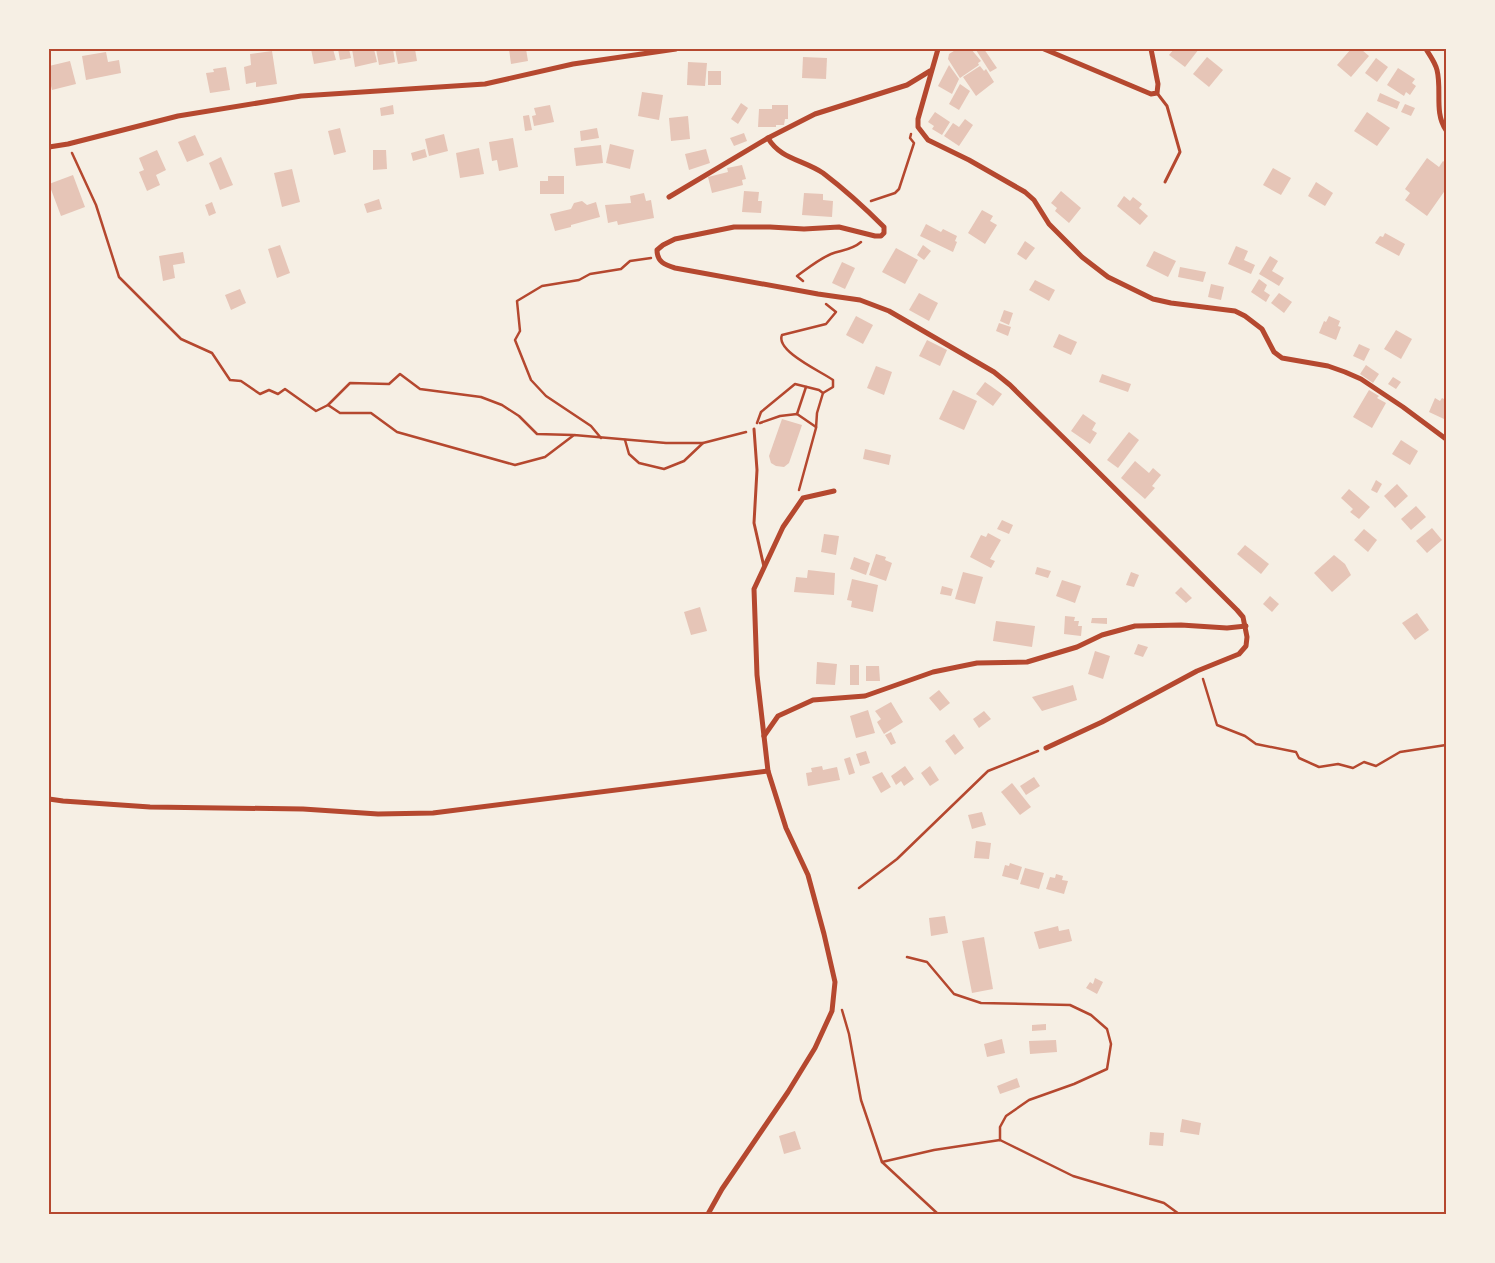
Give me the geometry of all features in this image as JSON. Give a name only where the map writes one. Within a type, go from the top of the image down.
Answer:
[{"type":"street","points":[[49,147],[68,144],[178,116],[301,96],[486,84],[573,64],[676,49]]},
{"type":"street","points":[[938,49],[930,71],[918,119],[918,127],[928,140],[969,160],[1025,192],[1034,200],[1049,224],[1082,257],[1108,277],[1153,299],[1235,311],[1262,329],[1274,352],[1282,358],[1328,366],[1361,379],[1446,439]]},
{"type":"street","points":[[1044,49],[1151,94],[1157,93],[1158,84],[1152,49]]},
{"type":"street","points":[[1426,49],[1437,70],[1439,112],[1442,125],[1446,130]]},
{"type":"street","points":[[668,197],[768,138],[815,114],[907,85],[930,71]]},
{"type":"street","points":[[768,138],[778,152],[822,172],[885,230],[881,236],[839,227],[804,229],[734,227],[676,239],[657,250],[657,257],[666,266],[675,268],[860,300],[877,305],[994,372],[1010,385],[1243,617],[1246,626],[1246,646],[1239,654],[1197,671],[1102,722],[1046,748]]},
{"type":"street","points":[[708,1214],[722,1189],[788,1092],[814,1048],[832,1011],[835,982],[824,934],[808,875],[786,828],[768,771],[757,675],[754,589],[783,527],[803,498],[834,491]]},
{"type":"street","points":[[764,737],[778,716],[813,700],[865,696],[933,672],[977,663],[1027,662],[1077,647],[1102,635],[1134,626],[1181,625],[1227,628],[1246,626]]},
{"type":"street","points":[[49,799],[150,806],[303,808],[378,814],[433,813],[768,771]]},
{"type":"lane","points":[[1157,93],[1167,106],[1180,152],[1165,182]]},
{"type":"lane","points":[[754,429],[756,470],[754,523],[764,567]]},
{"type":"path","points":[[861,206],[869,201],[896,193],[914,143],[910,138],[918,119]]},
{"type":"path","points":[[68,144],[96,205],[119,277],[181,339],[212,352],[230,380],[241,382],[260,394],[269,390],[278,394],[285,389],[316,411],[328,406],[350,383],[389,384],[400,374],[420,389],[481,397],[502,405],[519,416],[537,434],[574,435],[666,443],[703,443],[754,429]]},
{"type":"path","points":[[804,282],[797,276],[831,254],[853,248],[870,235]]},
{"type":"path","points":[[601,438],[591,426],[546,396],[531,380],[515,340],[520,331],[517,301],[542,286],[579,280],[590,274],[621,269],[630,261],[657,257]]},
{"type":"path","points":[[797,506],[797,498],[816,427],[817,413],[823,393],[833,387],[833,380],[804,364],[782,344],[781,339],[782,335],[826,324],[832,319],[836,312],[825,304],[818,294]]},
{"type":"path","points":[[816,427],[797,414],[773,418],[756,425],[761,412],[795,384],[819,390],[823,393]]},
{"type":"path","points":[[797,414],[806,387]]},
{"type":"path","points":[[328,406],[340,413],[371,413],[397,432],[515,465],[546,457],[574,435]]},
{"type":"path","points":[[625,440],[629,454],[639,462],[664,469],[684,461],[703,443]]},
{"type":"path","points":[[1197,671],[1205,685],[1217,725],[1245,736],[1256,744],[1296,752],[1298,758],[1319,767],[1338,764],[1353,768],[1364,762],[1376,766],[1400,752],[1446,745]]},
{"type":"path","points":[[859,888],[896,859],[988,771],[1046,748]]},
{"type":"path","points":[[907,958],[927,962],[954,994],[981,1003],[1070,1005],[1091,1015],[1107,1029],[1111,1044],[1107,1069],[1074,1084],[1029,1100],[1006,1116],[1000,1127],[1000,1140]]},
{"type":"path","points":[[842,1008],[849,1034],[861,1100],[882,1162],[938,1214]]},
{"type":"path","points":[[882,1162],[934,1150],[1000,1140],[1073,1176],[1164,1203],[1179,1214]]},
{"type":"building","points":[[311,49],[333,49],[336,60],[314,64]]},
{"type":"building","points":[[338,49],[349,49],[351,58],[340,60]]},
{"type":"building","points":[[352,49],[374,49],[377,62],[355,67]]},
{"type":"building","points":[[376,49],[393,49],[395,62],[379,65]]},
{"type":"building","points":[[395,49],[415,49],[417,61],[398,64]]},
{"type":"building","points":[[509,49],[526,49],[528,61],[511,64]]},
{"type":"building","points":[[957,49],[971,49],[981,61],[978,63],[979,65],[960,78],[948,59],[949,54]]},
{"type":"building","points":[[977,49],[984,49],[997,68],[990,72]]},
{"type":"building","points":[[1174,49],[1199,49],[1185,67],[1169,55]]},
{"type":"building","points":[[1351,49],[1363,49],[1369,56],[1351,77],[1337,65]]},
{"type":"building","points":[[272,51],[277,84],[256,87],[256,82],[246,84],[244,67],[251,65],[250,54]]},
{"type":"building","points":[[106,52],[108,62],[119,60],[121,73],[86,80],[82,56]]},
{"type":"building","points":[[803,57],[827,58],[826,79],[802,78]]},
{"type":"building","points":[[1207,57],[1223,70],[1209,87],[1193,74]]},
{"type":"building","points":[[1376,58],[1388,67],[1377,82],[1365,73]]},
{"type":"building","points":[[70,61],[76,84],[52,90],[49,66]]},
{"type":"building","points":[[688,62],[707,63],[705,86],[687,85]]},
{"type":"building","points":[[949,65],[959,79],[952,94],[938,86]]},
{"type":"building","points":[[980,66],[984,71],[986,69],[994,82],[976,96],[963,77]]},
{"type":"building","points":[[226,67],[230,90],[210,93],[206,73],[214,72],[213,69]]},
{"type":"building","points":[[1398,68],[1415,79],[1412,83],[1416,86],[1410,95],[1406,92],[1404,96],[1387,85]]},
{"type":"building","points":[[708,71],[721,71],[721,85],[708,85]]},
{"type":"building","points":[[960,84],[970,91],[959,110],[949,104]]},
{"type":"building","points":[[642,92],[663,95],[659,120],[638,116]]},
{"type":"building","points":[[1380,93],[1400,102],[1397,109],[1377,101]]},
{"type":"building","points":[[741,103],[748,108],[738,124],[731,119]]},
{"type":"building","points":[[1405,104],[1415,108],[1411,116],[1401,112]]},
{"type":"building","points":[[393,105],[394,114],[381,116],[380,108]]},
{"type":"building","points":[[550,105],[554,122],[534,126],[532,116],[536,115],[534,108]]},
{"type":"building","points":[[772,105],[788,105],[788,119],[785,119],[784,125],[758,127],[759,109],[772,109]]},
{"type":"building","points":[[935,112],[950,122],[942,135],[932,129],[934,126],[928,122]]},
{"type":"building","points":[[1367,112],[1390,128],[1377,146],[1354,131]]},
{"type":"building","points":[[529,115],[532,130],[525,131],[523,116]]},
{"type":"building","points":[[688,116],[690,139],[671,141],[669,118]]},
{"type":"building","points":[[965,119],[973,125],[959,146],[944,136],[953,123],[959,127]]},
{"type":"building","points":[[340,128],[346,152],[334,155],[328,131]]},
{"type":"building","points":[[597,128],[599,138],[581,141],[580,131]]},
{"type":"building","points":[[744,133],[747,141],[734,146],[730,138]]},
{"type":"building","points":[[444,134],[448,151],[429,156],[425,139]]},
{"type":"building","points":[[195,135],[204,155],[187,162],[178,142]]},
{"type":"building","points":[[513,138],[518,167],[499,171],[497,160],[492,161],[489,142]]},
{"type":"building","points":[[610,144],[634,150],[630,169],[606,163]]},
{"type":"building","points":[[601,145],[603,163],[576,166],[574,148]]},
{"type":"building","points":[[479,148],[484,174],[460,178],[456,153]]},
{"type":"building","points":[[425,149],[427,157],[413,161],[411,153]]},
{"type":"building","points":[[706,149],[710,163],[689,170],[685,154]]},
{"type":"building","points":[[157,150],[166,170],[156,175],[160,185],[147,191],[139,172],[144,170],[139,158]]},
{"type":"building","points":[[373,150],[386,150],[387,169],[373,170]]},
{"type":"building","points":[[221,157],[233,185],[220,190],[209,163]]},
{"type":"building","points":[[1427,158],[1439,167],[1443,161],[1446,163],[1446,189],[1427,216],[1405,200],[1410,193],[1405,189]]},
{"type":"building","points":[[742,165],[746,179],[742,180],[743,185],[712,193],[708,177],[728,172],[727,168]]},
{"type":"building","points":[[1273,168],[1291,178],[1281,195],[1263,185]]},
{"type":"building","points":[[292,169],[300,202],[282,207],[274,173]]},
{"type":"building","points":[[73,175],[85,207],[61,216],[49,184]]},
{"type":"building","points":[[548,176],[564,176],[564,194],[540,194],[540,181],[548,181]]},
{"type":"building","points":[[1316,182],[1333,193],[1325,206],[1308,196]]},
{"type":"building","points":[[744,191],[759,192],[758,201],[762,201],[761,213],[742,212]]},
{"type":"building","points":[[1061,191],[1081,208],[1069,223],[1055,211],[1057,208],[1051,203]]},
{"type":"building","points":[[644,193],[646,201],[651,200],[654,218],[618,225],[617,221],[608,223],[605,205],[631,203],[630,196]]},
{"type":"building","points":[[804,193],[823,194],[823,200],[833,201],[832,217],[802,215]]},
{"type":"building","points":[[1124,196],[1130,201],[1133,197],[1142,204],[1139,208],[1148,216],[1140,225],[1117,206]]},
{"type":"building","points":[[379,199],[382,209],[367,213],[364,204]]},
{"type":"building","points":[[582,201],[587,205],[596,202],[600,217],[555,231],[550,214],[571,209],[574,203]]},
{"type":"building","points":[[212,202],[216,213],[209,216],[205,205]]},
{"type":"building","points":[[982,210],[993,216],[990,221],[997,225],[985,244],[968,233]]},
{"type":"building","points":[[926,224],[941,232],[943,229],[957,236],[953,252],[920,236]]},
{"type":"building","points":[[1385,233],[1405,244],[1399,256],[1375,243]]},
{"type":"building","points":[[1025,241],[1035,248],[1026,260],[1017,254]]},
{"type":"building","points":[[280,245],[290,273],[277,278],[268,249]]},
{"type":"building","points":[[923,245],[931,251],[924,260],[917,255]]},
{"type":"building","points":[[1236,246],[1248,251],[1244,260],[1255,265],[1251,274],[1228,264]]},
{"type":"building","points":[[896,248],[918,260],[905,284],[882,272]]},
{"type":"building","points":[[1154,251],[1176,261],[1168,277],[1146,266]]},
{"type":"building","points":[[183,252],[185,263],[173,265],[175,278],[163,281],[159,256]]},
{"type":"building","points":[[1270,256],[1278,261],[1272,271],[1284,278],[1279,286],[1259,274]]},
{"type":"building","points":[[842,262],[855,268],[845,289],[832,283]]},
{"type":"building","points":[[1180,267],[1206,272],[1203,282],[1178,277]]},
{"type":"building","points":[[1259,279],[1267,285],[1264,291],[1270,295],[1266,302],[1251,292]]},
{"type":"building","points":[[1035,280],[1055,290],[1049,301],[1029,290]]},
{"type":"building","points":[[1211,284],[1224,287],[1221,300],[1208,297]]},
{"type":"building","points":[[240,289],[246,303],[231,310],[225,295]]},
{"type":"building","points":[[919,293],[938,303],[929,321],[909,310]]},
{"type":"building","points":[[1279,293],[1292,302],[1284,313],[1271,303]]},
{"type":"building","points":[[1004,310],[1013,313],[1009,325],[1000,321]]},
{"type":"building","points":[[856,316],[873,325],[863,344],[846,335]]},
{"type":"building","points":[[1329,316],[1340,321],[1338,326],[1341,327],[1336,340],[1319,333],[1324,321],[1326,322]]},
{"type":"building","points":[[999,323],[1011,327],[1008,336],[996,331]]},
{"type":"building","points":[[1396,330],[1412,339],[1401,359],[1384,349]]},
{"type":"building","points":[[1059,334],[1077,342],[1071,355],[1053,347]]},
{"type":"building","points":[[927,340],[947,350],[940,366],[919,356]]},
{"type":"building","points":[[1359,344],[1370,349],[1364,361],[1353,356]]},
{"type":"building","points":[[1366,365],[1379,374],[1373,383],[1360,374]]},
{"type":"building","points":[[876,366],[892,372],[884,395],[867,388]]},
{"type":"building","points":[[1102,374],[1131,384],[1128,392],[1099,382]]},
{"type":"building","points":[[1393,377],[1401,382],[1396,389],[1388,384]]},
{"type":"building","points":[[985,382],[1002,394],[993,406],[976,394]]},
{"type":"building","points":[[953,390],[977,401],[964,430],[939,419]]},
{"type":"building","points":[[1369,390],[1386,403],[1372,428],[1353,417]]},
{"type":"building","points":[[1435,398],[1440,401],[1442,398],[1446,400],[1446,415],[1444,419],[1429,412]]},
{"type":"building","points":[[1083,414],[1096,423],[1092,430],[1097,433],[1090,444],[1071,431]]},
{"type":"building","points":[[782,419],[802,425],[789,463],[784,467],[771,463],[769,456]]},
{"type":"building","points":[[1129,432],[1139,440],[1118,468],[1107,460]]},
{"type":"building","points":[[1401,440],[1418,451],[1410,465],[1392,454]]},
{"type":"building","points":[[865,449],[891,455],[889,465],[863,459]]},
{"type":"building","points":[[1135,461],[1149,473],[1153,468],[1161,475],[1152,486],[1155,488],[1145,499],[1121,478]]},
{"type":"building","points":[[1376,480],[1382,484],[1377,493],[1371,490]]},
{"type":"building","points":[[1397,484],[1408,496],[1395,508],[1384,496]]},
{"type":"building","points":[[1349,489],[1370,507],[1359,519],[1350,512],[1353,509],[1341,498]]},
{"type":"building","points":[[1416,506],[1426,517],[1411,530],[1401,519]]},
{"type":"building","points":[[1002,520],[1013,525],[1009,534],[997,529]]},
{"type":"building","points":[[1432,528],[1442,540],[1427,553],[1416,541]]},
{"type":"building","points":[[1364,529],[1377,540],[1368,552],[1354,540]]},
{"type":"building","points":[[988,533],[1001,540],[990,559],[995,561],[991,568],[970,557],[981,535],[986,537]]},
{"type":"building","points":[[824,534],[839,536],[836,555],[821,552]]},
{"type":"building","points":[[1245,545],[1269,564],[1261,574],[1237,554]]},
{"type":"building","points":[[876,554],[886,557],[885,560],[892,563],[886,581],[869,575]]},
{"type":"building","points":[[1334,555],[1345,564],[1351,575],[1332,592],[1314,573]]},
{"type":"building","points":[[854,557],[870,563],[866,575],[850,569]]},
{"type":"building","points":[[1037,567],[1051,571],[1048,578],[1035,574]]},
{"type":"building","points":[[808,570],[835,573],[834,595],[794,592],[796,577],[807,578]]},
{"type":"building","points":[[963,572],[983,577],[975,604],[955,599]]},
{"type":"building","points":[[1131,572],[1139,575],[1134,587],[1126,585]]},
{"type":"building","points":[[852,579],[878,585],[873,612],[851,607],[852,601],[847,600]]},
{"type":"building","points":[[1062,580],[1081,586],[1075,603],[1056,596]]},
{"type":"building","points":[[942,586],[953,589],[951,596],[940,594]]},
{"type":"building","points":[[1181,587],[1192,598],[1186,603],[1175,593]]},
{"type":"building","points":[[1270,596],[1279,604],[1272,612],[1263,604]]},
{"type":"building","points":[[700,607],[707,631],[691,635],[684,612]]},
{"type":"building","points":[[1417,613],[1429,630],[1415,640],[1402,623]]},
{"type":"building","points":[[1065,616],[1075,617],[1074,621],[1079,621],[1078,626],[1082,626],[1081,636],[1064,634]]},
{"type":"building","points":[[1092,618],[1107,618],[1107,624],[1091,623]]},
{"type":"building","points":[[996,621],[1035,626],[1032,647],[993,641]]},
{"type":"building","points":[[1138,644],[1148,647],[1143,657],[1134,654]]},
{"type":"building","points":[[1095,651],[1110,656],[1103,679],[1088,674]]},
{"type":"building","points":[[817,662],[837,664],[835,685],[816,684]]},
{"type":"building","points":[[850,665],[859,665],[859,685],[850,685]]},
{"type":"building","points":[[866,666],[879,666],[880,681],[866,681]]},
{"type":"building","points":[[1073,685],[1077,700],[1042,711],[1032,697]]},
{"type":"building","points":[[939,690],[950,703],[940,711],[929,698]]},
{"type":"building","points":[[891,702],[903,722],[884,734],[877,722],[881,719],[875,711]]},
{"type":"building","points":[[868,710],[875,733],[856,738],[850,716]]},
{"type":"building","points":[[984,711],[991,719],[979,728],[973,719]]},
{"type":"building","points":[[891,732],[896,743],[891,745],[885,735]]},
{"type":"building","points":[[954,734],[964,748],[955,755],[945,741]]},
{"type":"building","points":[[866,751],[870,763],[860,766],[856,754]]},
{"type":"building","points":[[850,757],[855,773],[849,775],[844,759]]},
{"type":"building","points":[[822,766],[823,770],[837,767],[840,780],[808,786],[806,773],[812,772],[811,768]]},
{"type":"building","points":[[905,766],[914,779],[904,786],[901,781],[896,785],[891,776]]},
{"type":"building","points":[[930,766],[939,780],[930,786],[921,773]]},
{"type":"building","points":[[882,772],[891,787],[881,793],[872,777]]},
{"type":"building","points":[[1034,777],[1040,786],[1026,795],[1020,786]]},
{"type":"building","points":[[1012,783],[1031,807],[1020,815],[1001,792]]},
{"type":"building","points":[[982,812],[986,825],[972,829],[968,815]]},
{"type":"building","points":[[976,841],[991,843],[989,859],[974,858]]},
{"type":"building","points":[[1010,863],[1022,867],[1018,880],[1002,876],[1005,865],[1009,866]]},
{"type":"building","points":[[1025,868],[1044,873],[1039,889],[1020,884]]},
{"type":"building","points":[[1056,874],[1063,876],[1062,880],[1068,881],[1064,894],[1046,889],[1050,877],[1055,878]]},
{"type":"building","points":[[945,916],[948,933],[931,936],[929,918]]},
{"type":"building","points":[[1058,926],[1059,931],[1069,929],[1072,941],[1039,949],[1034,932]]},
{"type":"building","points":[[984,937],[993,989],[972,993],[962,941]]},
{"type":"building","points":[[1095,978],[1103,982],[1097,994],[1086,988],[1090,982],[1093,984]]},
{"type":"building","points":[[1046,1024],[1046,1030],[1032,1031],[1032,1025]]},
{"type":"building","points":[[1002,1039],[1005,1053],[987,1057],[984,1044]]},
{"type":"building","points":[[1056,1040],[1057,1052],[1030,1054],[1029,1041]]},
{"type":"building","points":[[1017,1078],[1020,1087],[1000,1094],[997,1086]]},
{"type":"building","points":[[1182,1119],[1201,1123],[1199,1135],[1180,1132]]},
{"type":"building","points":[[795,1131],[801,1149],[784,1154],[779,1136]]},
{"type":"building","points":[[1150,1132],[1164,1133],[1163,1146],[1149,1145]]}]
